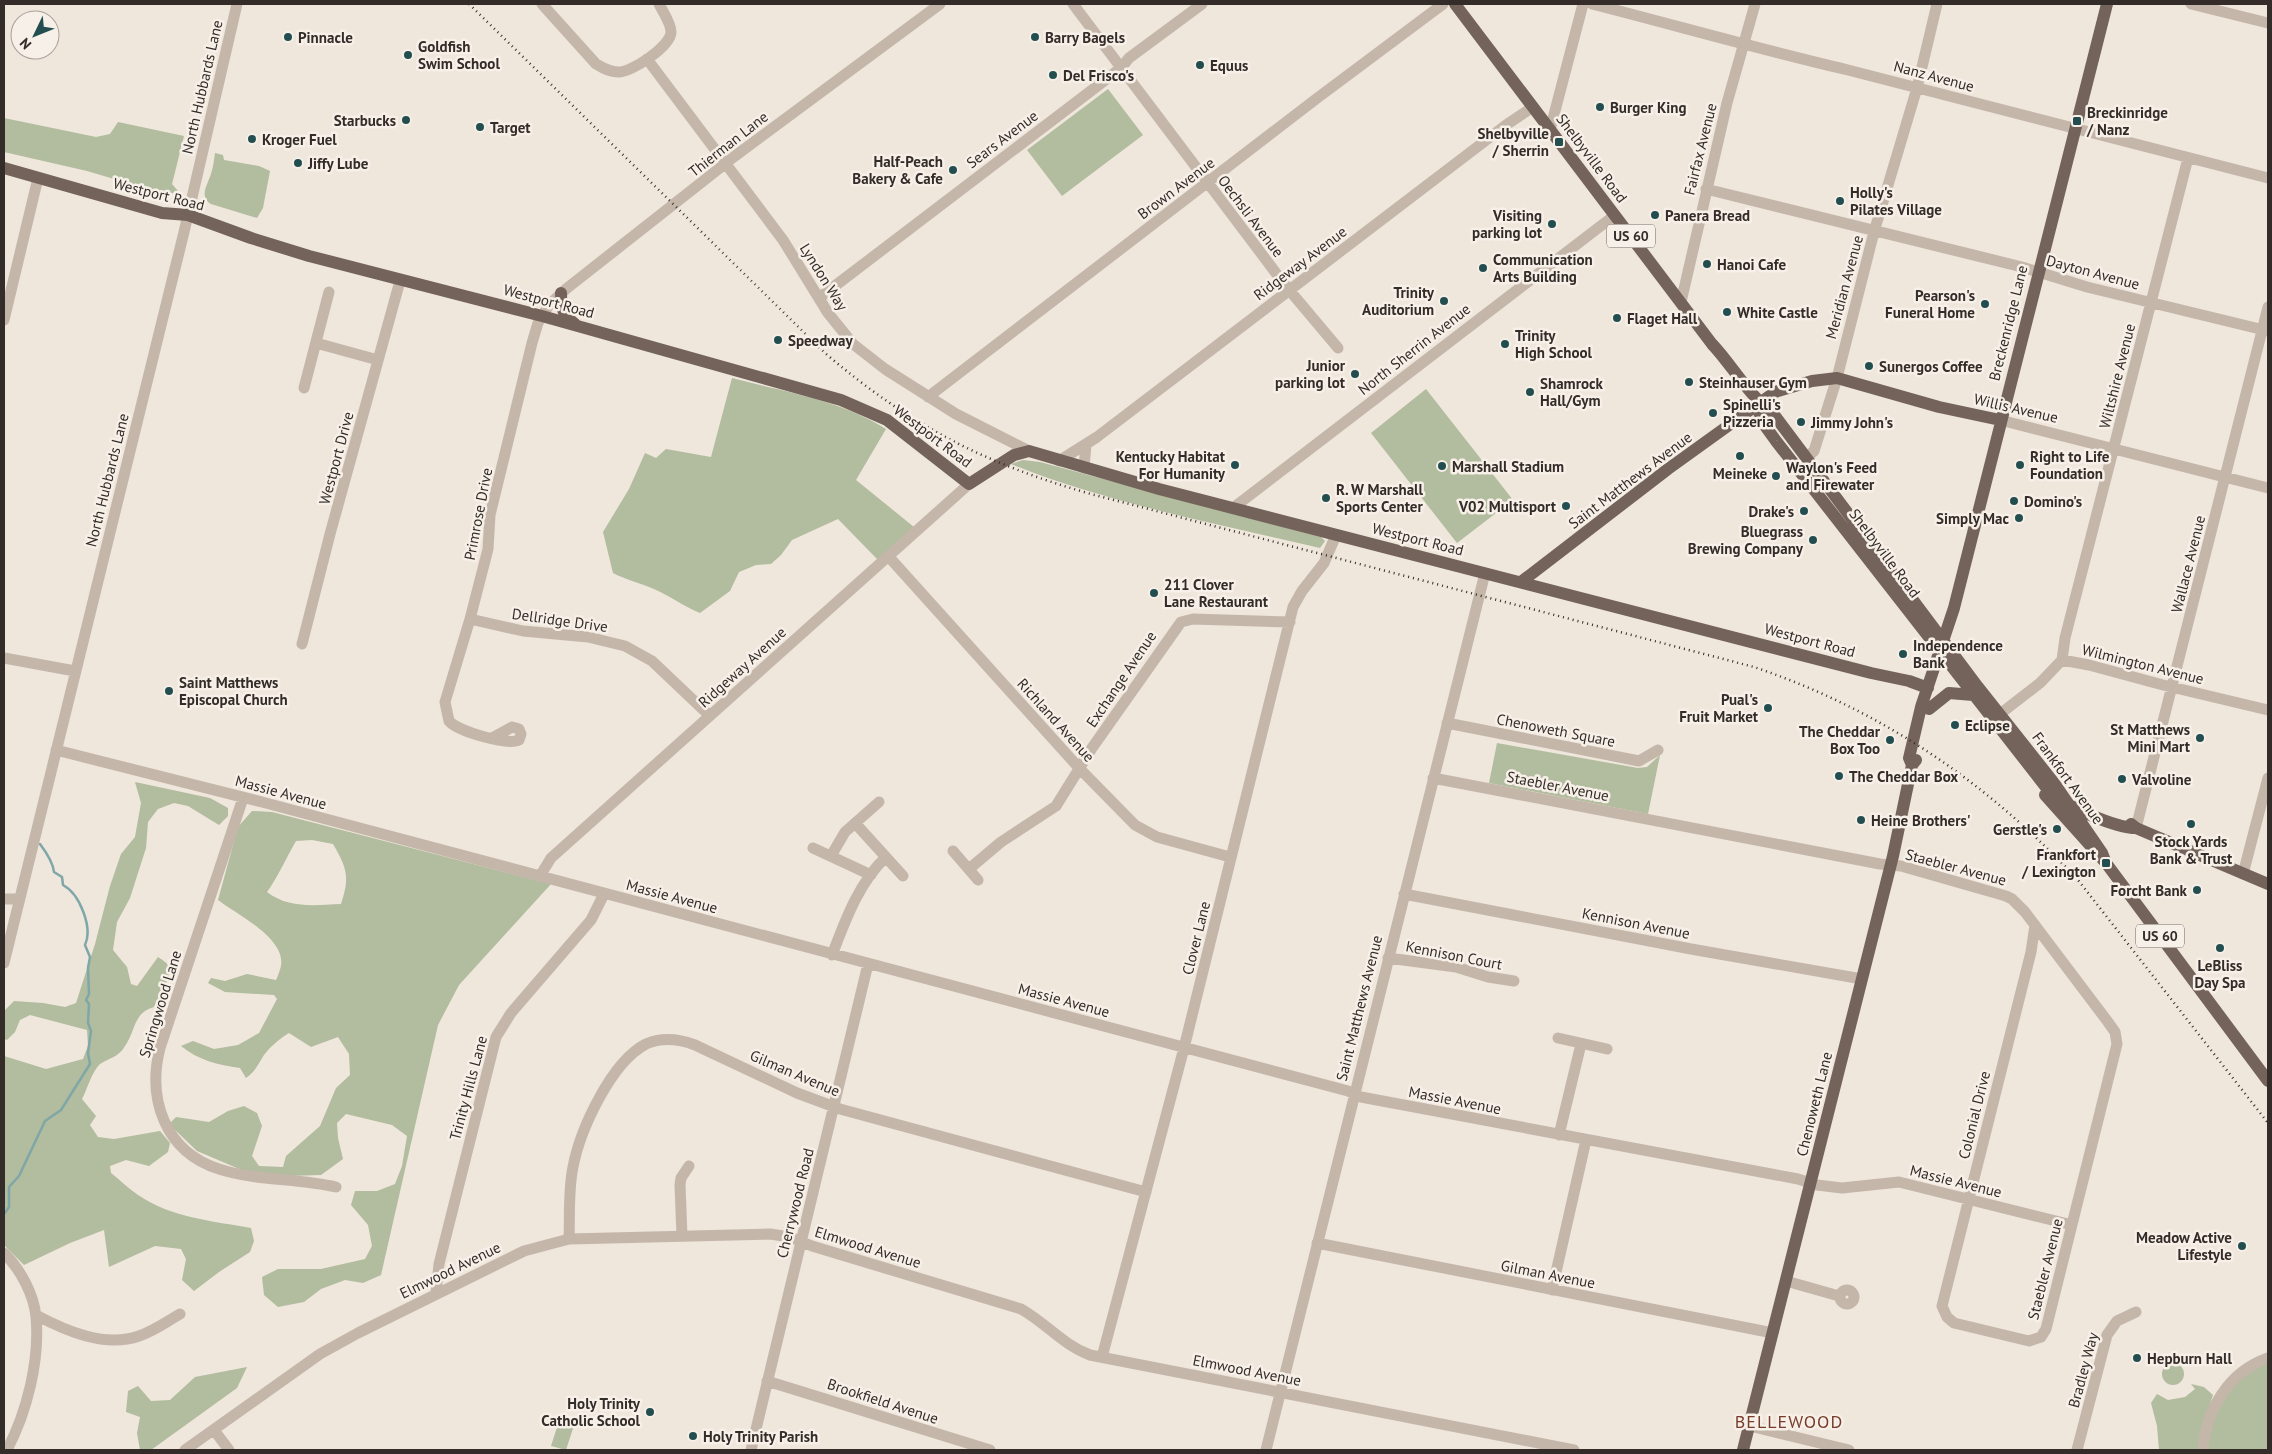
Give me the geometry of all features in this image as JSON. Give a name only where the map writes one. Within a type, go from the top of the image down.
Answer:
[{"type":"main road","name":"Shelbyville Road","points":[[1455,4],[1760,404],[1772,412],[1941,645],[1973,695],[1996,716]]},
{"type":"main road","name":"Breckenridge Lane","points":[[1941,645],[1954,608],[2000,420],[2107,4]]},
{"type":"main road","name":"Westport Road","points":[[4,168],[162,213],[188,215],[251,238],[400,281],[542,316],[815,392],[866,409],[895,426],[969,484],[1006,459],[1029,451],[1084,468],[1336,535],[1871,673],[1909,681],[1927,690]]},
{"type":"main road","points":[[561,293],[561,308],[566,317],[577,326]]},
{"type":"main road","name":"Willis Avenue","points":[[1760,404],[1775,392],[1812,380],[1837,378],[1939,407],[2000,420]]},
{"type":"main road","name":"Shelbyville Road","points":[[1760,404],[1760,419],[1996,716]]},
{"type":"main road","name":"Saint Matthews Avenue","points":[[1521,582],[1668,469],[1760,404]]},
{"type":"main road","name":"Chenoweth Lane","points":[[1743,1450],[1891,865],[1912,765],[1918,757],[1927,690],[1941,645]]},
{"type":"main road","name":"Westport Road","points":[[1871,673],[1911,690],[1925,708]]},
{"type":"main road","points":[[1925,708],[1948,693],[1973,695]]},
{"type":"main road","points":[[1996,716],[2049,791],[2069,804],[2126,828],[2136,828]]},
{"type":"main road","name":"Frankfort Avenue","points":[[1996,716],[2069,804],[2102,853],[2106,863]]},
{"type":"main road","name":"Frankfort Avenue","points":[[1996,716],[2004,742],[2034,782],[2106,863],[2268,1081]]},
{"type":"main road","points":[[2060,792],[2129,821],[2136,828],[2268,884]]},
{"type":"main road","points":[[2092,839],[2093,827],[2102,818]]},
{"type":"street","name":"North Hubbards Lane","points":[[4,964],[188,215],[237,4]]},
{"type":"street","points":[[542,4],[590,58],[604,69],[617,72],[627,71],[647,59],[670,36],[670,25],[659,4]]},
{"type":"street","name":"Thierman Lane","points":[[542,316],[549,305],[561,293],[726,164],[940,4]]},
{"type":"street","name":"Oechsli Avenue","points":[[1072,4],[1289,290],[1338,348]]},
{"type":"street","name":"Sears Avenue","points":[[819,298],[1202,4]]},
{"type":"street","name":"Brown Avenue","points":[[928,397],[1443,4]]},
{"type":"street","points":[[1550,130],[1583,4]]},
{"type":"street","name":"Nanz Avenue","points":[[1592,4],[2268,178]]},
{"type":"street","name":"Fairfax Avenue","points":[[1681,302],[1706,189],[1755,4]]},
{"type":"street","name":"Meridian Avenue","points":[[1806,458],[1814,452],[1837,378],[1874,232],[1916,88],[1936,4]]},
{"type":"street","points":[[2190,4],[2268,23]]},
{"type":"street","name":"Lyndon Way","points":[[647,59],[783,240],[819,298],[842,332],[853,344],[928,397],[956,414],[1029,451]]},
{"type":"street","name":"Ridgeway Avenue","points":[[1059,461],[1086,444],[1506,125],[1533,107]]},
{"type":"street","name":"Wiltshire Avenue","points":[[2062,660],[2067,631],[2188,158]]},
{"type":"street","points":[[4,320],[38,178]]},
{"type":"street","name":"Dayton Avenue","points":[[1706,189],[2038,272],[2048,277],[2151,303],[2265,330]]},
{"type":"street","name":"North Sherrin Avenue","points":[[1233,508],[1615,215]]},
{"type":"street","name":"Westport Drive","points":[[302,644],[400,281]]},
{"type":"street","points":[[304,388],[329,292]]},
{"type":"street","name":"Wallace Avenue","points":[[2136,828],[2225,477],[2265,330],[2268,307]]},
{"type":"street","name":"Primrose Drive","points":[[492,738],[455,727],[448,718],[446,702],[488,549],[490,514],[520,398],[524,372],[536,328],[542,316]]},
{"type":"street","points":[[316,343],[378,360]]},
{"type":"street","name":"Willis Avenue","points":[[2000,420],[2268,488]]},
{"type":"street","points":[[1084,468],[1086,444]]},
{"type":"street","name":"Ridgeway Avenue","points":[[540,876],[551,858],[969,484]]},
{"type":"street","name":"Clover Lane","points":[[1102,1357],[1184,1048],[1290,622],[1298,597],[1324,563],[1336,535]]},
{"type":"street","name":"Richland Avenue","points":[[889,557],[1080,769],[1125,816],[1141,830],[1157,838],[1230,857]]},
{"type":"street","name":"Saint Matthews Avenue","points":[[1266,1450],[1485,573]]},
{"type":"street","name":"Dellridge Drive","points":[[470,619],[523,631],[588,637],[625,646],[652,661],[710,716]]},
{"type":"street","name":"Exchange Avenue","points":[[969,869],[1001,842],[1056,806],[1171,633],[1181,622],[1193,619],[1290,622]]},
{"type":"street","points":[[4,658],[75,671]]},
{"type":"street","name":"Wilmington Avenue","points":[[1996,716],[2040,683],[2062,660],[2090,664],[2172,687],[2268,710]]},
{"type":"street","name":"Chenoweth Square","points":[[1446,723],[1639,761],[1658,750]]},
{"type":"street","name":"Massie Avenue","points":[[56,750],[540,876],[1354,1094],[1811,1183],[1842,1188],[1899,1182],[2072,1225]]},
{"type":"street","name":"Staebler Avenue","points":[[1433,778],[1891,865],[2012,898],[2053,948],[2117,1036],[2113,1062],[2046,1329],[2041,1337],[2029,1341]]},
{"type":"street","points":[[2244,874],[2268,778]]},
{"type":"street","name":"Springwood Lane","points":[[243,798],[160,1048],[154,1076],[156,1102],[172,1135],[188,1152],[210,1166],[234,1173],[314,1182],[336,1187]]},
{"type":"street","points":[[831,856],[839,840],[879,802]]},
{"type":"street","points":[[855,823],[903,876]]},
{"type":"street","points":[[813,848],[871,875]]},
{"type":"street","points":[[953,851],[978,880]]},
{"type":"street","points":[[832,955],[846,919],[871,875],[886,857]]},
{"type":"street","name":"Trinity Hills Lane","points":[[436,1294],[439,1264],[496,1037],[511,1013],[591,920],[604,894]]},
{"type":"street","name":"Kennison Avenue","points":[[1404,894],[1691,949],[1862,979]]},
{"type":"street","points":[[4,899],[19,899]]},
{"type":"street","name":"Colonial Drive","points":[[2029,1341],[1954,1323],[1943,1312],[1943,1301],[2032,952],[2035,925]]},
{"type":"street","points":[[2032,952],[2053,948]]},
{"type":"street","name":"Kennison Court","points":[[1388,958],[1456,967],[1488,977],[1514,981]]},
{"type":"street","name":"Cherrywood Road","points":[[751,1450],[868,964]]},
{"type":"street","points":[[1558,1038],[1607,1049]]},
{"type":"street","name":"Gilman Avenue","points":[[569,1240],[569,1193],[573,1167],[586,1124],[610,1081],[637,1051],[647,1044],[660,1040],[687,1042],[797,1093],[834,1107],[1146,1192]]},
{"type":"street","points":[[1559,1135],[1581,1044]]},
{"type":"street","points":[[1552,1290],[1586,1140]]},
{"type":"street","points":[[682,1236],[680,1185],[689,1166]]},
{"type":"street","name":"Elmwood Avenue","points":[[185,1450],[320,1354],[524,1251],[569,1240],[770,1234],[790,1237],[1021,1310],[1034,1317],[1073,1348],[1102,1357],[1574,1450]]},
{"type":"street","name":"Gilman Avenue","points":[[1317,1243],[1773,1333]]},
{"type":"street","points":[[4,1253],[25,1282],[36,1315],[36,1348],[27,1393],[7,1450]]},
{"type":"street","points":[[1786,1281],[1839,1296]]},
{"type":"street","name":"Bradley Way","points":[[2077,1450],[2107,1335],[2117,1321],[2136,1312]]},
{"type":"street","points":[[36,1315],[78,1334],[120,1339],[138,1337],[180,1314]]},
{"type":"street","points":[[2203,1450],[2209,1417],[2222,1393],[2243,1372],[2268,1358]]},
{"type":"street","name":"Brookfield Avenue","points":[[767,1381],[990,1450]]},
{"type":"street","points":[[1750,1426],[1849,1450]]},
{"type":"street","points":[[214,1430],[229,1450]]},
{"type":"green space","points":[[1108,89],[1143,135],[1062,196],[1027,150]]},
{"type":"green space","points":[[4,118],[96,137],[110,134],[118,122],[184,136],[172,184],[178,191],[168,195],[87,171],[4,152]]},
{"type":"green space","points":[[215,153],[223,155],[224,160],[259,166],[270,171],[263,208],[257,218],[211,204],[205,198],[205,190],[212,172]]},
{"type":"green space","points":[[732,378],[831,404],[868,419],[886,429],[856,480],[914,527],[878,560],[838,519],[792,540],[781,555],[771,564],[756,565],[739,572],[730,591],[700,613],[654,589],[613,573],[603,532],[629,489],[645,453],[656,458],[666,449],[711,457]]},
{"type":"green space","name":"Marshall Stadium","points":[[1426,389],[1513,500],[1457,543],[1371,433]]},
{"type":"green space","points":[[1023,460],[1040,462],[1321,537],[1325,541],[1320,548],[1124,501],[1048,478],[1011,464]]},
{"type":"green space","points":[[1497,743],[1638,768],[1647,767],[1660,755],[1648,814],[1489,783]]},
{"type":"green space","points":[[135,782],[210,798],[228,808],[228,816],[219,825],[188,806],[174,803],[158,809],[148,822],[146,848],[130,898],[117,922],[113,950],[127,967],[131,984],[137,986],[158,957],[168,965],[169,974],[154,1007],[142,1013],[138,1018],[123,1050],[97,1067],[82,1099],[96,1116],[90,1125],[98,1137],[114,1139],[160,1131],[170,1143],[168,1152],[149,1166],[126,1160],[110,1166],[111,1173],[135,1193],[151,1203],[179,1214],[251,1228],[254,1241],[250,1252],[194,1291],[182,1280],[186,1259],[181,1249],[155,1246],[109,1267],[104,1230],[70,1243],[24,1265],[4,1245],[4,1056],[46,1069],[83,1059],[88,1046],[87,1030],[30,1015],[20,1020],[15,1032],[7,1040],[4,1039],[4,1011],[14,1001],[65,1007],[76,1003],[121,854],[135,837],[141,803]]},
{"type":"green space","points":[[252,811],[272,812],[551,884],[459,985],[438,1025],[381,1275],[363,1283],[345,1280],[321,1289],[304,1302],[278,1307],[264,1295],[262,1277],[278,1269],[321,1269],[365,1259],[372,1246],[368,1225],[351,1205],[355,1191],[377,1191],[395,1184],[402,1166],[407,1136],[392,1125],[346,1114],[337,1123],[343,1159],[321,1175],[287,1176],[244,1171],[197,1151],[169,1124],[176,1117],[209,1122],[228,1111],[244,1106],[257,1113],[262,1126],[252,1156],[259,1166],[283,1167],[286,1156],[320,1126],[336,1088],[350,1075],[349,1054],[338,1037],[311,1047],[289,1033],[269,1049],[255,1070],[246,1078],[240,1068],[209,1061],[194,1055],[181,1046],[193,1041],[214,1049],[238,1045],[259,1033],[277,999],[274,995],[225,992],[208,983],[211,978],[225,981],[247,974],[276,980],[281,966],[276,946],[268,937],[218,900],[238,827]],"holes":[[[312,840],[333,844],[346,873],[346,887],[341,904],[293,904],[267,892],[296,841]]]},
{"type":"green space","points":[[2268,1361],[2268,1450],[2206,1450],[2210,1425],[2233,1384]]},
{"type":"green space","points":[[2173,1363],[2181,1366],[2184,1374],[2181,1382],[2173,1385],[2165,1382],[2162,1374],[2165,1366]]},
{"type":"green space","points":[[247,1367],[237,1388],[151,1450],[140,1450],[137,1433],[140,1417],[126,1412],[128,1391],[138,1386],[151,1401],[170,1400],[195,1377]]},
{"type":"green space","points":[[2191,1384],[2204,1387],[2213,1395],[2201,1431],[2199,1450],[2159,1450],[2157,1426],[2151,1403],[2157,1394],[2168,1400],[2185,1397],[2195,1389]]},
{"type":"green space","points":[[560,1418],[576,1419],[566,1450],[551,1446]]},
{"type":"waterway","points":[[4,1214],[9,1207],[9,1187],[19,1176],[45,1121],[61,1110],[90,1064],[88,1053],[91,1031],[88,1023],[89,1004],[86,1000],[89,994],[88,968],[90,957],[85,945],[87,938],[86,921],[80,903],[69,889],[63,885],[62,877],[54,872],[51,861],[40,844]]},
{"type":"railway","points":[[469,4],[825,353],[856,379],[887,401],[950,439],[982,455],[1017,469],[1091,494],[1754,667],[1801,684],[1888,727],[1969,781],[2007,811],[2078,880],[2268,1123]]},
{"type":"place","name":"Pinnacle","points":[[288,37]]},
{"type":"place","name":"Barry Bagels","points":[[1035,37]]},
{"type":"place","name":"Goldfish Swim School","points":[[408,55]]},
{"type":"place","name":"Equus","points":[[1200,65]]},
{"type":"place","name":"Del Frisco's","points":[[1053,75]]},
{"type":"place","name":"Burger King","points":[[1600,107]]},
{"type":"place","name":"Starbucks","points":[[406,120]]},
{"type":"place","name":"Breckinridge / Nanz","points":[[2077,121]]},
{"type":"place","name":"Target","points":[[480,127]]},
{"type":"place","name":"Kroger Fuel","points":[[252,139]]},
{"type":"place","name":"Shelbyville / Sherrin","points":[[1559,142]]},
{"type":"place","name":"Jiffy Lube","points":[[298,163]]},
{"type":"place","name":"Half-Peach Bakery & Cafe","points":[[953,170]]},
{"type":"place","name":"Holly's Pilates Village","points":[[1840,201]]},
{"type":"place","name":"Panera Bread","points":[[1655,215]]},
{"type":"place","name":"Visiting parking lot","points":[[1552,224]]},
{"type":"place","name":"Hanoi Cafe","points":[[1707,264]]},
{"type":"place","name":"Communication Arts Building","points":[[1483,268]]},
{"type":"place","name":"Trinity Auditorium","points":[[1444,301]]},
{"type":"place","name":"Pearson's Funeral Home","points":[[1985,304]]},
{"type":"place","name":"White Castle","points":[[1727,312]]},
{"type":"place","name":"Flaget Hall","points":[[1617,318]]},
{"type":"place","name":"Speedway","points":[[778,340]]},
{"type":"place","name":"Trinity High School","points":[[1505,344]]},
{"type":"place","name":"Sunergos Coffee","points":[[1869,366]]},
{"type":"place","name":"Junior parking lot","points":[[1355,374]]},
{"type":"place","name":"Steinhauser Gym","points":[[1689,382]]},
{"type":"place","name":"Shamrock Hall/Gym","points":[[1530,392]]},
{"type":"place","name":"Spinelli's Pizzeria","points":[[1713,413]]},
{"type":"place","name":"Jimmy John's","points":[[1801,422]]},
{"type":"place","name":"Meineke","points":[[1740,456]]},
{"type":"place","name":"Kentucky Habitat For Humanity","points":[[1235,465]]},
{"type":"place","name":"Right to Life Foundation","points":[[2020,465]]},
{"type":"place","name":"Marshall Stadium","points":[[1442,466]]},
{"type":"place","name":"Waylon's Feed and Firewater","points":[[1776,476]]},
{"type":"place","name":"R. W Marshall Sports Center","points":[[1326,498]]},
{"type":"place","name":"Domino's","points":[[2014,501]]},
{"type":"place","name":"V02 Multisport","points":[[1566,506]]},
{"type":"place","name":"Drake's","points":[[1804,511]]},
{"type":"place","name":"Simply Mac","points":[[2019,518]]},
{"type":"place","name":"Bluegrass Brewing Company","points":[[1813,540]]},
{"type":"place","name":"211 Clover Lane Restaurant","points":[[1154,593]]},
{"type":"place","name":"Independence Bank","points":[[1903,654]]},
{"type":"place","name":"Saint Matthews Episcopal Church","points":[[169,691]]},
{"type":"place","name":"Pual's Fruit Market","points":[[1768,708]]},
{"type":"place","name":"Eclipse","points":[[1955,725]]},
{"type":"place","name":"St Matthews Mini Mart","points":[[2200,738]]},
{"type":"place","name":"The Cheddar Box Too","points":[[1890,740]]},
{"type":"place","name":"The Cheddar Box","points":[[1839,776]]},
{"type":"place","name":"Valvoline","points":[[2122,779]]},
{"type":"place","name":"Heine Brothers'","points":[[1861,820]]},
{"type":"place","name":"Stock Yards Bank & Trust","points":[[2191,824]]},
{"type":"place","name":"Gerstle's","points":[[2057,829]]},
{"type":"place","name":"Frankfort / Lexington","points":[[2106,863]]},
{"type":"place","name":"Forcht Bank","points":[[2197,890]]},
{"type":"place","name":"LeBliss Day Spa","points":[[2220,948]]},
{"type":"place","name":"Meadow Active Lifestyle","points":[[2242,1246]]},
{"type":"place","name":"Hepburn Hall","points":[[2137,1358]]},
{"type":"place","name":"Holy Trinity Catholic School","points":[[650,1412]]},
{"type":"place","name":"Holy Trinity Parish","points":[[693,1436]]},
{"type":"district","name":"BELLEWOOD","points":[[1789,1421]]}]
